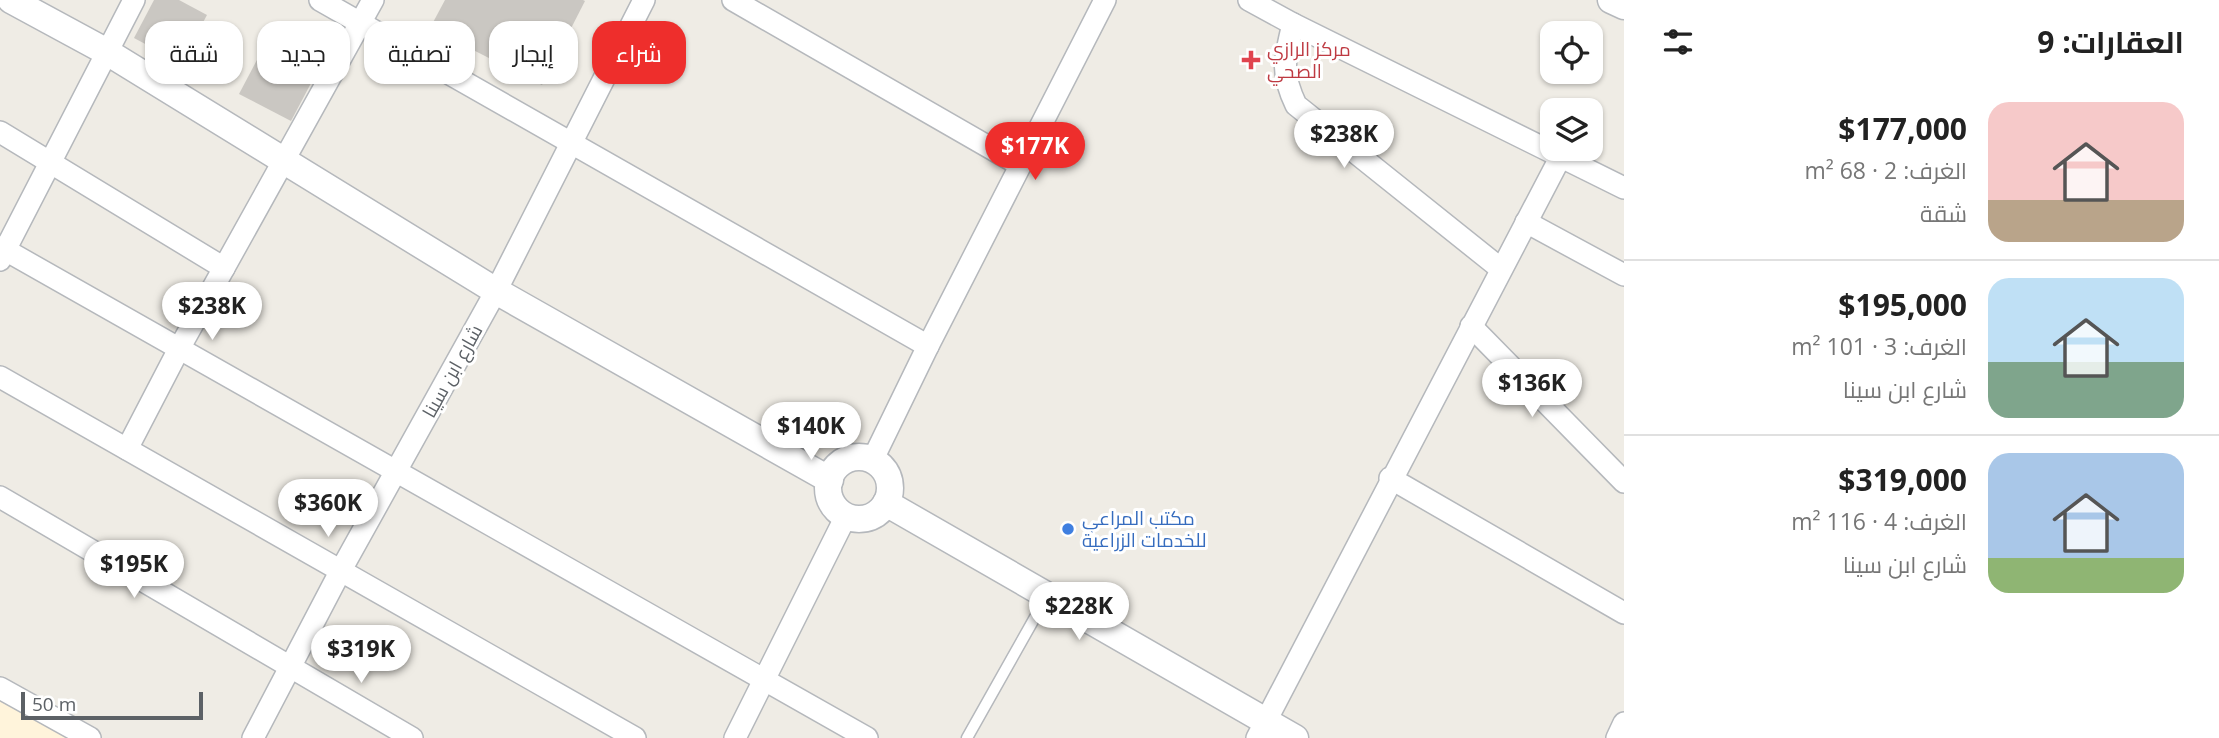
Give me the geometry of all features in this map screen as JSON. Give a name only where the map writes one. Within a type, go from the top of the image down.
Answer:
[{"type":"street","points":[[11,0],[107,52],[496,291],[830,480]]},
{"type":"street","points":[[134,0],[2,252],[180,347],[867,738]]},
{"type":"street","points":[[320,0],[928,346]]},
{"type":"street","points":[[127,449],[223,268],[373,0]]},
{"type":"street","name":"شارع ابن سينا","points":[[253,738],[341,570],[496,291],[644,0]]},
{"type":"street","points":[[733,0],[1020,165]]},
{"type":"street","points":[[873,461],[928,346],[1105,0]]},
{"type":"street","points":[[1249,0],[1540,146]]},
{"type":"street","points":[[1611,0],[1624,6]]},
{"type":"street","points":[[1293,24],[1283,67],[1287,86],[1296,104],[1502,269]]},
{"type":"street","points":[[0,132],[223,268]]},
{"type":"street","points":[[1261,730],[1558,161]]},
{"type":"street","points":[[1571,161],[1624,188]]},
{"type":"street","points":[[1526,222],[1624,275]]},
{"type":"street","points":[[1471,326],[1624,482]]},
{"type":"street","points":[[0,377],[635,738]]},
{"type":"street","points":[[861,458],[873,461],[888,477],[890,490],[886,503],[871,517],[857,519],[846,516],[838,511],[830,500],[830,480],[836,468],[847,460],[861,458]]},
{"type":"street","points":[[1391,478],[1624,613]]},
{"type":"street","points":[[0,497],[412,738]]},
{"type":"street","points":[[886,503],[1047,596],[1261,730],[1295,738]]},
{"type":"street","points":[[735,738],[846,516]]},
{"type":"street","points":[[0,688],[90,738]]},
{"type":"street","points":[[1617,738],[1624,723]]},
{"type":"lane","points":[[967,738],[1047,596]]},
{"type":"shaded area","points":[[0,696],[75,738],[0,738]]},
{"type":"building","points":[[154,0],[179,0],[207,15],[204,21],[145,21],[145,44],[134,38]]},
{"type":"building","points":[[445,0],[585,1],[575,21],[489,21],[489,58],[475,51],[475,21],[434,21]]},
{"type":"building","points":[[257,60],[257,84],[311,84],[291,121],[239,94]]},
{"type":"place","name":"مركز الرازي الصحي","points":[[1251,60]]},
{"type":"place","name":"مكتب المراعي للخدمات الزراعية","points":[[1068,529]]}]
